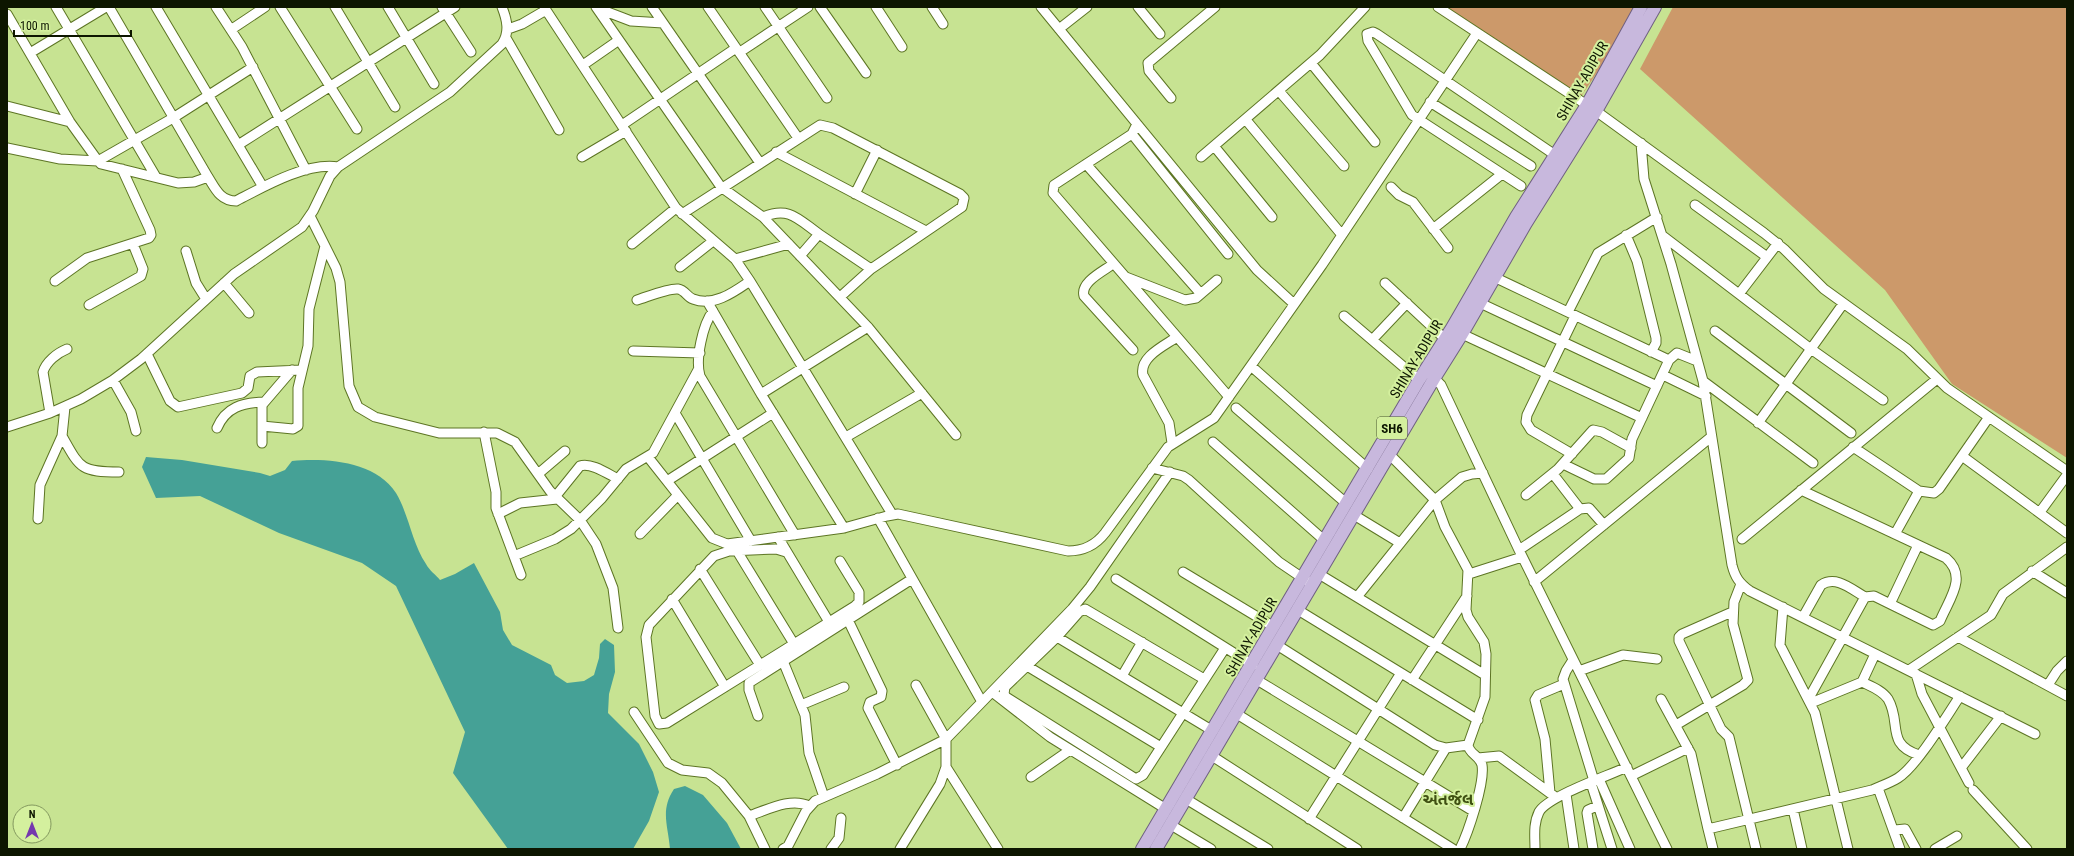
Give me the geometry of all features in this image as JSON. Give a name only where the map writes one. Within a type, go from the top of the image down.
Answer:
[{"type":"main road","name":"SHINAY-ADIPUR","points":[[1142,849],[1274,627],[1311,579],[1354,515],[1390,455],[1426,376],[1445,340],[1555,154],[1591,108],[1641,7]]},
{"type":"main road","name":"SHINAY-ADIPUR","points":[[1156,849],[1298,610],[1325,541],[1426,376],[1462,334],[1591,108],[1654,7]]},
{"type":"street","points":[[56,7],[156,177]]},
{"type":"street","points":[[30,53],[108,7],[208,177],[218,193],[229,201],[236,201],[263,187],[306,170],[324,166],[338,167]]},
{"type":"street","points":[[156,7],[263,187]]},
{"type":"street","points":[[216,7],[232,29],[253,67],[306,170]]},
{"type":"street","points":[[247,7],[252,15]]},
{"type":"street","points":[[232,29],[265,7]]},
{"type":"street","points":[[280,7],[357,129]]},
{"type":"street","points":[[334,7],[395,107]]},
{"type":"street","points":[[388,7],[434,84]]},
{"type":"street","points":[[238,145],[407,37],[444,10],[455,7]]},
{"type":"street","points":[[502,7],[507,34],[559,130]]},
{"type":"street","points":[[652,7],[760,163]]},
{"type":"street","points":[[708,7],[798,138]]},
{"type":"street","points":[[765,7],[827,98]]},
{"type":"street","points":[[582,158],[624,128],[660,99],[698,73],[778,27],[808,7]]},
{"type":"street","points":[[820,7],[866,73]]},
{"type":"street","points":[[876,7],[902,47]]},
{"type":"street","points":[[932,7],[943,24]]},
{"type":"street","points":[[1041,7],[1257,270],[1294,304]]},
{"type":"street","points":[[1138,7],[1160,34]]},
{"type":"street","points":[[1171,98],[1149,71],[1148,63],[1215,7]]},
{"type":"street","points":[[1201,157],[1311,63],[1336,39],[1365,7]]},
{"type":"street","points":[[1438,7],[1591,108],[1778,244],[1824,289],[1907,349],[1937,378],[1989,417],[2067,471]]},
{"type":"street","points":[[7,428],[65,407],[96,391],[111,382],[147,354],[224,283],[302,227],[310,216],[330,176],[338,167],[450,92],[502,44],[507,34],[545,8],[679,211],[735,259],[750,281],[892,514]]},
{"type":"street","points":[[597,8],[631,21],[663,23]]},
{"type":"street","points":[[597,8],[721,188],[763,217],[840,297],[868,327],[956,435]]},
{"type":"street","points":[[1059,29],[1080,9]]},
{"type":"street","points":[[444,10],[471,52]]},
{"type":"street","points":[[7,14],[70,122],[98,161],[102,164],[122,169],[186,183],[208,177]]},
{"type":"street","points":[[1521,186],[1418,120],[1407,109],[1368,41],[1367,34],[1373,32],[1377,34],[1555,154]]},
{"type":"street","points":[[648,457],[712,538],[727,544],[844,528],[892,514],[905,515],[1068,551],[1078,551],[1098,541],[1172,443],[1214,418],[1230,397],[1342,235],[1477,33]]},
{"type":"street","points":[[583,65],[619,40]]},
{"type":"street","points":[[1311,63],[1375,142]]},
{"type":"street","points":[[7,148],[60,159],[98,161],[173,118],[253,67]]},
{"type":"street","points":[[1279,91],[1344,166]]},
{"type":"street","points":[[1430,102],[1531,166]]},
{"type":"street","points":[[7,106],[70,122]]},
{"type":"street","points":[[1246,120],[1342,235]]},
{"type":"street","points":[[1137,124],[1132,134],[1054,185],[1053,193],[1113,264],[1230,397]]},
{"type":"street","points":[[632,244],[679,211],[721,188],[798,138],[815,128],[825,125],[877,150],[960,194],[964,198],[962,207],[871,269],[840,297]]},
{"type":"street","points":[[1132,134],[1228,254]]},
{"type":"street","points":[[1641,143],[1644,180],[1662,236],[1704,381],[1711,437],[1732,564],[1736,577],[1741,584],[1783,608],[2035,734]]},
{"type":"street","points":[[1214,146],[1272,217]]},
{"type":"street","points":[[855,194],[877,150]]},
{"type":"street","points":[[776,152],[926,231]]},
{"type":"street","points":[[1086,164],[1201,294]]},
{"type":"street","points":[[55,281],[87,258],[133,244],[149,238],[151,235],[122,169]]},
{"type":"street","points":[[1433,229],[1502,174]]},
{"type":"street","points":[[1391,187],[1399,195],[1413,202],[1448,248]]},
{"type":"street","points":[[1695,205],[1767,258]]},
{"type":"street","points":[[763,217],[774,212],[786,213],[871,269]]},
{"type":"street","points":[[310,216],[336,268],[340,282],[349,386],[358,407],[374,417],[439,433],[497,433],[515,442],[556,498],[580,520],[596,544],[610,578],[618,628]]},
{"type":"street","points":[[1572,454],[1532,430],[1526,422],[1527,415],[1562,342],[1571,314],[1594,258],[1606,247],[1656,218]]},
{"type":"street","points":[[800,256],[819,234]]},
{"type":"street","points":[[1626,235],[1634,252],[1656,338],[1656,343],[1651,352]]},
{"type":"street","points":[[1662,236],[1811,349],[1883,400]]},
{"type":"street","points":[[680,267],[713,240]]},
{"type":"street","points":[[89,305],[140,276],[142,270],[133,244]]},
{"type":"street","points":[[735,259],[788,244]]},
{"type":"street","points":[[1740,294],[1778,244]]},
{"type":"street","points":[[262,443],[261,410],[264,402],[296,370],[308,346],[309,309],[325,246]]},
{"type":"street","points":[[186,251],[196,283],[206,299]]},
{"type":"street","points":[[1113,264],[1085,285],[1083,292],[1084,296],[1132,350]]},
{"type":"street","points":[[1125,277],[1185,300],[1196,298],[1217,280]]},
{"type":"street","points":[[1494,277],[1669,360]]},
{"type":"street","points":[[636,300],[677,289],[684,291],[695,300],[707,301],[725,297],[750,281]]},
{"type":"street","points":[[224,283],[249,313]]},
{"type":"street","points":[[1385,283],[1445,340]]},
{"type":"street","points":[[707,301],[773,414],[844,528]]},
{"type":"street","points":[[1372,340],[1407,303]]},
{"type":"street","points":[[1480,303],[1657,386]]},
{"type":"street","points":[[1758,423],[1844,304]]},
{"type":"street","points":[[514,556],[555,539],[571,529],[633,464],[648,457],[658,447],[698,370],[705,324],[714,311]]},
{"type":"street","points":[[1344,316],[1372,340],[1441,385],[1520,554],[1667,849]]},
{"type":"street","points":[[761,394],[868,327]]},
{"type":"street","points":[[1715,331],[1851,433]]},
{"type":"street","points":[[1462,334],[1642,418]]},
{"type":"street","points":[[1172,443],[1169,422],[1142,369],[1146,360],[1177,337]]},
{"type":"street","points":[[50,413],[43,372],[44,366],[60,352],[67,349]]},
{"type":"street","points":[[633,351],[700,353]]},
{"type":"street","points":[[1563,464],[1594,479],[1602,480],[1628,461],[1632,439],[1669,360],[1677,353],[1697,361]]},
{"type":"street","points":[[147,354],[170,401],[178,407],[184,407],[242,393],[248,388],[250,376],[257,372],[296,370]]},
{"type":"street","points":[[1251,366],[1368,469]]},
{"type":"street","points":[[262,426],[293,429],[298,426],[298,388],[296,370]]},
{"type":"street","points":[[698,370],[700,376],[795,535]]},
{"type":"street","points":[[1663,375],[1706,396]]},
{"type":"street","points":[[1742,539],[1937,378]]},
{"type":"street","points":[[1704,381],[1813,463]]},
{"type":"street","points":[[111,382],[131,412],[136,431]]},
{"type":"street","points":[[846,437],[922,393]]},
{"type":"street","points":[[217,428],[222,417],[230,410],[253,403],[264,402]]},
{"type":"street","points":[[38,519],[40,485],[62,436],[65,407]]},
{"type":"street","points":[[1236,408],[1347,504]]},
{"type":"street","points":[[675,413],[751,541]]},
{"type":"street","points":[[667,481],[773,414]]},
{"type":"street","points":[[1853,447],[1919,491],[1934,493],[1939,489],[1989,417]]},
{"type":"street","points":[[1526,495],[1563,464],[1593,430],[1602,432],[1631,448]]},
{"type":"street","points":[[484,432],[496,492],[496,508],[520,575]]},
{"type":"street","points":[[62,436],[80,466],[91,470],[119,472]]},
{"type":"street","points":[[1534,582],[1711,437]]},
{"type":"street","points":[[1213,442],[1325,541]]},
{"type":"street","points":[[538,474],[565,451]]},
{"type":"street","points":[[1390,455],[1435,500],[1445,527],[1469,574],[1466,610],[1486,647],[1484,697],[1478,720],[1468,745],[1470,751],[1481,763],[1482,776],[1467,834],[1460,849]]},
{"type":"street","points":[[1962,456],[2067,533]]},
{"type":"street","points":[[498,514],[520,503],[556,498],[580,466],[590,466],[618,479]]},
{"type":"street","points":[[1152,468],[1183,476],[1190,480],[1279,562],[1311,579],[1357,597],[1486,675]]},
{"type":"street","points":[[784,849],[788,846],[809,806],[824,797],[897,765],[946,739],[1086,593],[1107,565],[1170,472]]},
{"type":"street","points":[[1357,597],[1435,500],[1462,477],[1483,473]]},
{"type":"street","points":[[1552,474],[1580,508]]},
{"type":"street","points":[[2040,512],[2067,474]]},
{"type":"street","points":[[1801,490],[1946,558],[1956,570],[1957,579],[1940,621],[1937,624],[1929,624],[1874,596],[1865,597],[1836,581],[1825,582],[1821,585],[1803,617]]},
{"type":"street","points":[[1895,534],[1919,491]]},
{"type":"street","points":[[640,534],[678,496]]},
{"type":"street","points":[[1469,574],[1520,554],[1580,508],[1589,508],[1604,525]]},
{"type":"street","points":[[1354,515],[1400,543]]},
{"type":"street","points":[[878,518],[982,702]]},
{"type":"street","points":[[778,537],[828,622]]},
{"type":"street","points":[[1890,604],[1918,545]]},
{"type":"street","points":[[1913,672],[1958,637],[1991,615],[2003,594],[2032,571],[2067,547]]},
{"type":"street","points":[[786,552],[776,549],[721,552],[714,556],[700,569],[649,626],[647,631],[656,721],[659,724],[667,723],[855,606],[861,598],[840,561]]},
{"type":"street","points":[[737,551],[794,644]]},
{"type":"street","points":[[700,569],[760,665]]},
{"type":"street","points":[[2032,571],[2067,593]]},
{"type":"street","points":[[1183,572],[1274,627]]},
{"type":"street","points":[[758,716],[749,690],[749,683],[912,579]]},
{"type":"street","points":[[1116,579],[1253,664]]},
{"type":"street","points":[[1676,725],[1743,685],[1748,680],[1733,624],[1732,612],[1741,584]]},
{"type":"street","points":[[1412,680],[1467,595]]},
{"type":"street","points":[[1810,701],[1841,636],[1865,597]]},
{"type":"street","points":[[672,599],[725,687]]},
{"type":"street","points":[[1783,608],[1780,645],[1810,701],[1837,798],[1848,849]]},
{"type":"street","points":[[1204,679],[1085,609],[1079,612],[1058,637],[1005,687],[1004,694],[1006,697],[1136,779],[1143,775],[1225,648]]},
{"type":"street","points":[[1298,610],[1478,720]]},
{"type":"street","points":[[1732,612],[1679,637],[1679,641],[1721,729],[1729,737],[1756,849]]},
{"type":"street","points":[[848,620],[882,691],[881,697],[870,702],[868,708],[897,765]]},
{"type":"street","points":[[1058,637],[1213,731]]},
{"type":"street","points":[[1958,637],[2067,696]]},
{"type":"street","points":[[1122,676],[1142,642]]},
{"type":"street","points":[[1277,645],[1435,745],[1446,748],[1468,745]]},
{"type":"street","points":[[1810,701],[1862,682],[1875,654]]},
{"type":"street","points":[[1579,671],[1624,656],[1657,659]]},
{"type":"street","points":[[1573,660],[1564,676],[1564,684],[1595,781],[1630,849]]},
{"type":"street","points":[[783,661],[805,715],[810,753],[824,797]]},
{"type":"street","points":[[2048,685],[2057,671],[2067,662]]},
{"type":"street","points":[[1027,666],[1161,747]]},
{"type":"street","points":[[1913,672],[1922,694],[1971,787],[2027,849]]},
{"type":"street","points":[[1309,819],[1401,673]]},
{"type":"street","points":[[1257,680],[1473,811]]},
{"type":"street","points":[[1862,682],[1883,694],[1888,700],[1900,743],[1907,751],[1919,755]]},
{"type":"street","points":[[1535,849],[1534,831],[1539,812],[1553,795],[1545,739],[1535,700],[1538,695],[1564,684]]},
{"type":"street","points":[[900,849],[940,784],[946,768],[946,739],[916,685]]},
{"type":"street","points":[[801,705],[844,687]]},
{"type":"street","points":[[992,692],[1050,738],[1166,809]]},
{"type":"street","points":[[1708,828],[1749,820],[1878,788],[1899,778],[1940,727],[1960,696]]},
{"type":"street","points":[[1661,700],[1676,725],[1694,763],[1714,849]]},
{"type":"street","points":[[634,712],[668,763],[682,770],[712,775],[722,783],[748,816],[765,849]]},
{"type":"street","points":[[1237,714],[1452,849]]},
{"type":"street","points":[[1961,768],[2001,716]]},
{"type":"street","points":[[1403,818],[1446,748]]},
{"type":"street","points":[[1631,776],[1688,748]]},
{"type":"street","points":[[1032,777],[1070,750]]},
{"type":"street","points":[[1212,756],[1357,849]]},
{"type":"street","points":[[1478,758],[1499,756],[1553,795],[1566,794],[1627,767]]},
{"type":"street","points":[[946,768],[998,849]]},
{"type":"street","points":[[1595,781],[1597,806],[1612,849]]},
{"type":"street","points":[[1878,788],[1895,830],[1900,849]]},
{"type":"street","points":[[1566,794],[1574,849]]},
{"type":"street","points":[[1186,799],[1268,849]]},
{"type":"street","points":[[748,816],[792,802],[802,802],[809,806]]},
{"type":"street","points":[[1593,849],[1587,813],[1588,810],[1597,806]]},
{"type":"street","points":[[1794,809],[1802,849]]},
{"type":"street","points":[[831,849],[837,843],[839,838],[841,818]]},
{"type":"street","points":[[1171,824],[1211,849]]},
{"type":"street","points":[[1895,830],[1905,829],[1916,849]]},
{"type":"street","points":[[1934,849],[1957,836]]},
{"type":"shaded area","points":[[1437,7],[1638,7],[1630,23],[1576,104]]},
{"type":"shaded area","points":[[1673,7],[2067,7],[2067,458],[1952,384],[1885,290],[1640,69]]},
{"type":"water","points":[[146,457],[182,460],[270,476],[285,470],[292,461],[335,461],[363,468],[376,474],[387,482],[396,493],[421,556],[440,580],[455,574],[474,563],[500,612],[503,630],[512,645],[551,665],[555,675],[567,683],[584,681],[594,675],[599,658],[600,644],[605,639],[614,645],[615,672],[609,694],[608,713],[639,744],[653,772],[659,792],[649,821],[633,849],[508,849],[453,773],[465,732],[396,586],[362,563],[279,533],[200,496],[156,498],[142,467]]},
{"type":"water","points":[[685,786],[703,795],[727,823],[741,849],[670,849],[666,818],[667,804],[674,789]]},
{"type":"district","name":"અંતર્જલ","points":[[1448,799]]}]
